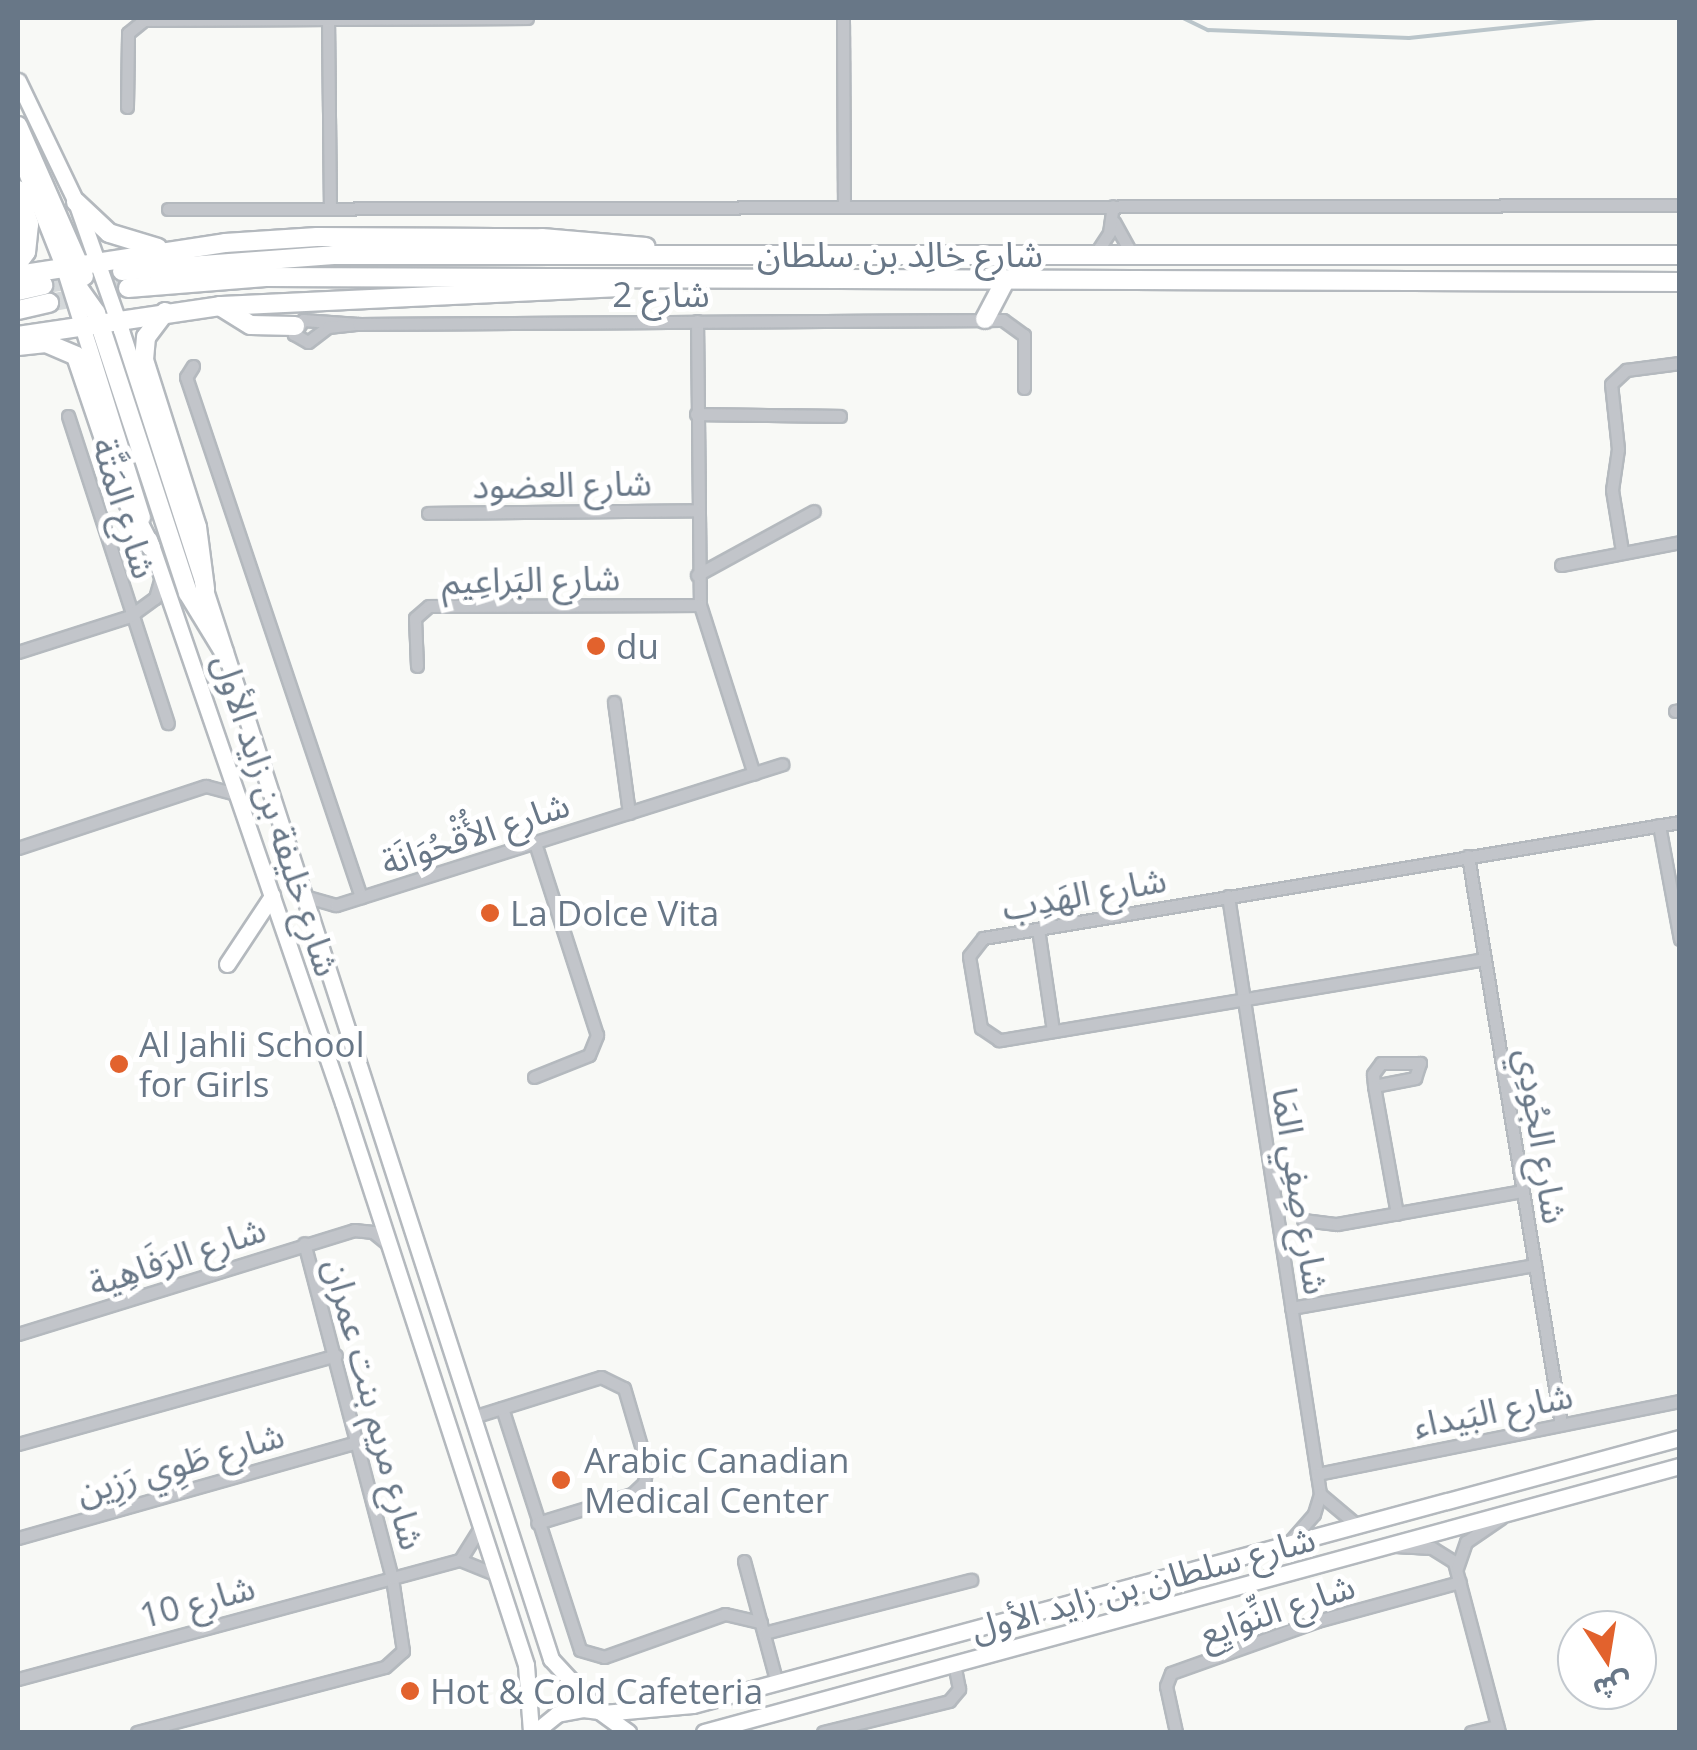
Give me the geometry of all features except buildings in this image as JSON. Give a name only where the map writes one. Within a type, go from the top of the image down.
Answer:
[{"type":"main road","name":"شارع خليفة بن زايد الأول","points":[[20,87],[76,202],[79,266]]},
{"type":"main road","points":[[18,126],[100,322],[188,594],[224,652]]},
{"type":"main road","name":"شارع خليفة بن زايد الأول","points":[[18,152],[79,266],[204,589],[551,1659],[601,1712],[628,1732]]},
{"type":"main road","points":[[18,190],[30,224],[26,252],[18,262]]},
{"type":"main road","points":[[76,202],[122,240],[173,250]]},
{"type":"main road","points":[[18,275],[173,250],[402,236],[593,240],[691,254]]},
{"type":"main road","name":"شارع خالِد بن سلطان","points":[[1680,255],[302,256],[125,280],[1680,282]]},
{"type":"main road","points":[[985,319],[1006,279]]},
{"type":"main road","points":[[18,336],[220,306],[538,295],[662,281]]},
{"type":"main road","points":[[18,291],[46,294],[18,310]]},
{"type":"main road","points":[[220,306],[251,324],[295,326]]},
{"type":"main road","points":[[164,312],[146,337],[144,360],[197,527],[204,589]]},
{"type":"main road","name":"شارع خليفة بن زايد الأول","points":[[100,322],[151,546],[240,798],[481,1527],[531,1684],[533,1732]]},
{"type":"main road","points":[[18,346],[46,344],[76,356],[121,489],[151,546]]},
{"type":"main road","points":[[227,964],[272,896]]},
{"type":"main road","name":"شارع سلطان بن زايد الأول","points":[[533,1732],[558,1714],[674,1709],[1680,1438]]},
{"type":"main road","name":"شارع سلطان بن زايد الأول","points":[[704,1732],[1680,1466]]},
{"type":"street","points":[[127,106],[127,38],[139,22],[527,18]]},
{"type":"street","points":[[844,18],[844,207]]},
{"type":"street","points":[[328,19],[330,209]]},
{"type":"street","points":[[168,210],[844,207],[1113,212],[1680,204]]},
{"type":"street","points":[[1113,212],[1131,253]]},
{"type":"street","points":[[1096,253],[1113,212]]},
{"type":"street","points":[[985,319],[1008,321],[1022,330],[1024,388]]},
{"type":"street","name":"شارع 2","points":[[358,324],[328,327],[308,342],[296,337],[295,326],[304,320],[358,324],[985,319]]},
{"type":"street","points":[[697,321],[700,605],[754,774]]},
{"type":"street","points":[[1622,551],[1612,490],[1618,449],[1611,384],[1626,370],[1680,363]]},
{"type":"street","points":[[194,366],[186,377],[362,897]]},
{"type":"street","points":[[696,414],[840,416]]},
{"type":"street","name":"شارع المَتَّة","points":[[68,416],[168,723]]},
{"type":"street","name":"شارع العضود","points":[[428,513],[696,510]]},
{"type":"street","points":[[697,574],[814,511]]},
{"type":"street","points":[[1561,565],[1680,542]]},
{"type":"street","points":[[134,613],[158,594],[161,573]]},
{"type":"street","name":"شارع البَراعِيم","points":[[417,666],[414,623],[429,606],[700,605]]},
{"type":"street","points":[[18,652],[134,613],[159,609],[180,624]]},
{"type":"street","points":[[614,702],[629,813]]},
{"type":"street","points":[[206,786],[224,756]]},
{"type":"street","name":"شارع الأُقْحُوَانَة","points":[[336,906],[782,764]]},
{"type":"street","points":[[18,848],[206,786],[240,798]]},
{"type":"street","name":"شارع الهَدِب","points":[[1484,958],[998,1040],[986,1035],[969,960],[983,938],[1680,822]]},
{"type":"street","points":[[1660,825],[1679,935]]},
{"type":"street","points":[[534,843],[597,1035],[588,1055],[534,1077]]},
{"type":"street","name":"شارع الجُودِي","points":[[1468,856],[1562,1424]]},
{"type":"street","points":[[304,896],[336,906],[316,935]]},
{"type":"street","name":"شارع صِفِي المَا","points":[[1228,896],[1320,1494]]},
{"type":"street","points":[[1038,929],[1053,1031]]},
{"type":"street","points":[[1374,1086],[1397,1214]]},
{"type":"street","points":[[1302,1220],[1337,1224],[1523,1192]]},
{"type":"street","points":[[354,1230],[375,1202]]},
{"type":"street","points":[[354,1230],[374,1232],[389,1245]]},
{"type":"street","name":"شارع الرَفَاهِية","points":[[18,1334],[354,1230]]},
{"type":"street","name":"شارع مريم بنت عمران","points":[[137,1732],[391,1664],[405,1641],[336,1355],[304,1243]]},
{"type":"street","points":[[1291,1308],[1535,1265]]},
{"type":"street","points":[[18,1444],[336,1355]]},
{"type":"street","points":[[473,1417],[601,1377],[616,1380],[626,1392],[647,1466],[644,1482],[626,1496],[537,1522]]},
{"type":"street","name":"شارع البَيداء","points":[[1316,1474],[1680,1400]]},
{"type":"street","points":[[502,1408],[573,1640],[586,1654],[604,1657],[724,1614],[762,1628],[970,1580]]},
{"type":"street","name":"شارع طَوِي رَزِين","points":[[18,1538],[357,1442]]},
{"type":"street","points":[[1320,1494],[1329,1509],[1358,1525]]},
{"type":"street","points":[[1288,1544],[1314,1514],[1320,1494]]},
{"type":"street","points":[[1470,1732],[1498,1729],[1457,1568],[1466,1542],[1507,1513]]},
{"type":"street","name":"شارع مريم بنت عمران","points":[[460,1560],[481,1527]]},
{"type":"street","points":[[1391,1545],[1438,1550],[1457,1568]]},
{"type":"street","name":"شارع مريم بنت عمران","points":[[392,1578],[460,1560],[496,1574]]},
{"type":"street","points":[[744,1560],[777,1682]]},
{"type":"street","name":"شارع 10","points":[[18,1679],[392,1578]]},
{"type":"street","name":"شارع النِّوَايِع","points":[[1176,1732],[1166,1686],[1171,1673],[1317,1621],[1460,1582]]},
{"type":"street","points":[[823,1732],[857,1728],[949,1701],[959,1689],[954,1664]]},
{"type":"waterway","points":[[1183,18],[1208,30],[1409,38],[1596,18]]},
{"type":"tunnel","points":[[43,285],[122,271]]},
{"type":"tunnel","points":[[49,303],[128,288]]},
{"type":"place","name":"du","points":[[596,646]]},
{"type":"place","name":"La Dolce Vita","points":[[490,913]]},
{"type":"place","name":"Al Jahli School for Girls","points":[[119,1064]]},
{"type":"place","name":"Arabic Canadian Medical Center","points":[[561,1480]]},
{"type":"place","name":"Hot & Cold Cafeteria","points":[[410,1691]]}]
